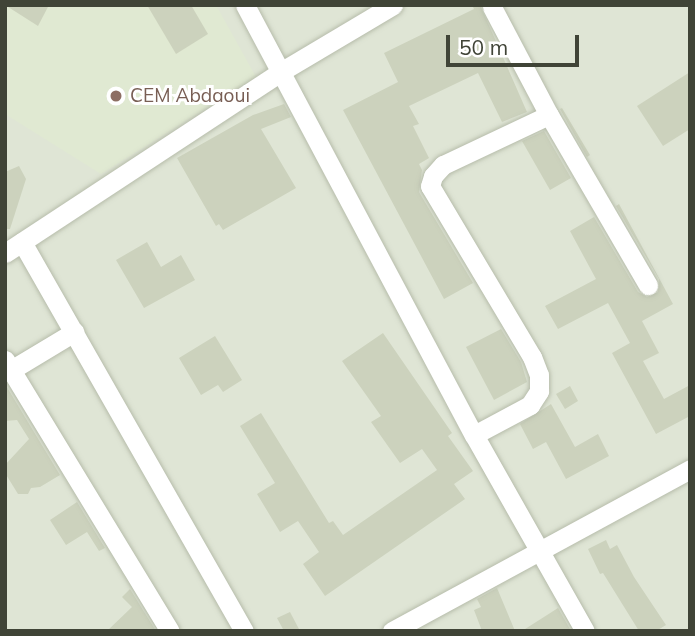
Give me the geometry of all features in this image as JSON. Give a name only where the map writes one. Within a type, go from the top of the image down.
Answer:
[{"type":"street","points":[[245,5],[474,435],[586,631]]},
{"type":"street","points":[[5,253],[282,71],[393,5]]},
{"type":"street","points":[[492,7],[549,115],[648,285]]},
{"type":"street","points":[[474,435],[530,405],[539,391],[539,375],[532,356],[430,186],[433,176],[443,165],[549,115]]},
{"type":"street","points":[[22,242],[244,631]]},
{"type":"street","points":[[74,332],[8,365],[170,631]]},
{"type":"street","points":[[392,631],[690,469]]},
{"type":"shaded area","points":[[5,5],[690,5],[690,631],[5,631]]},
{"type":"shaded area","name":"CEM Abdaoui","points":[[5,5],[216,5],[256,77],[101,174],[5,114]]},
{"type":"building","points":[[5,5],[49,5],[38,26]]},
{"type":"building","points":[[147,5],[191,5],[208,34],[176,54]]},
{"type":"building","points":[[472,5],[480,5],[527,112],[502,122],[478,73],[409,106],[419,124],[413,126],[429,158],[419,164],[422,170],[419,192],[473,283],[444,299],[343,110],[398,82],[384,53],[474,9]]},
{"type":"building","points":[[690,72],[690,129],[663,146],[637,106]]},
{"type":"building","points":[[284,104],[291,117],[261,129],[296,188],[223,230],[219,224],[216,226],[177,158],[253,115]]},
{"type":"building","points":[[562,108],[590,155],[587,157],[560,109]]},
{"type":"building","points":[[544,131],[571,178],[550,190],[522,141]]},
{"type":"building","points":[[19,166],[26,179],[10,229],[5,229],[5,172]]},
{"type":"building","points":[[619,204],[673,304],[642,321],[659,353],[643,361],[664,399],[690,385],[690,416],[656,434],[612,353],[630,343],[608,303],[558,329],[545,306],[596,279],[570,231],[594,217],[638,292],[647,297],[658,292],[659,279],[616,206]]},
{"type":"building","points":[[147,242],[161,267],[181,255],[195,280],[144,308],[116,260]]},
{"type":"building","points":[[501,329],[521,362],[527,382],[494,400],[466,347]]},
{"type":"building","points":[[383,333],[452,433],[448,436],[473,471],[454,484],[465,499],[325,596],[303,564],[319,552],[298,521],[280,532],[257,494],[275,483],[240,426],[261,413],[329,523],[333,521],[343,535],[437,470],[422,449],[400,463],[371,422],[381,416],[342,361]]},
{"type":"building","points":[[215,336],[242,380],[223,392],[218,385],[201,395],[179,358]]},
{"type":"building","points":[[5,384],[60,475],[40,487],[31,488],[28,494],[18,494],[5,473],[5,465],[29,439],[17,420],[5,421]]},
{"type":"building","points":[[570,386],[578,401],[565,409],[556,394]]},
{"type":"building","points":[[551,404],[575,447],[598,434],[609,456],[566,479],[546,442],[533,449],[520,424]]},
{"type":"building","points":[[77,502],[105,548],[99,551],[87,532],[66,545],[50,520]]},
{"type":"building","points":[[606,540],[610,549],[617,545],[634,577],[666,625],[656,631],[639,631],[603,573],[600,574],[588,549]]},
{"type":"building","points":[[497,588],[515,631],[482,631],[474,610],[481,607],[477,599]]},
{"type":"building","points":[[130,589],[156,631],[107,631],[132,607],[122,597]]},
{"type":"building","points":[[558,608],[571,631],[522,631]]},
{"type":"building","points":[[290,612],[300,631],[284,631],[277,618]]},
{"type":"place","name":"CEM Abdaoui","points":[[116,96]]}]
